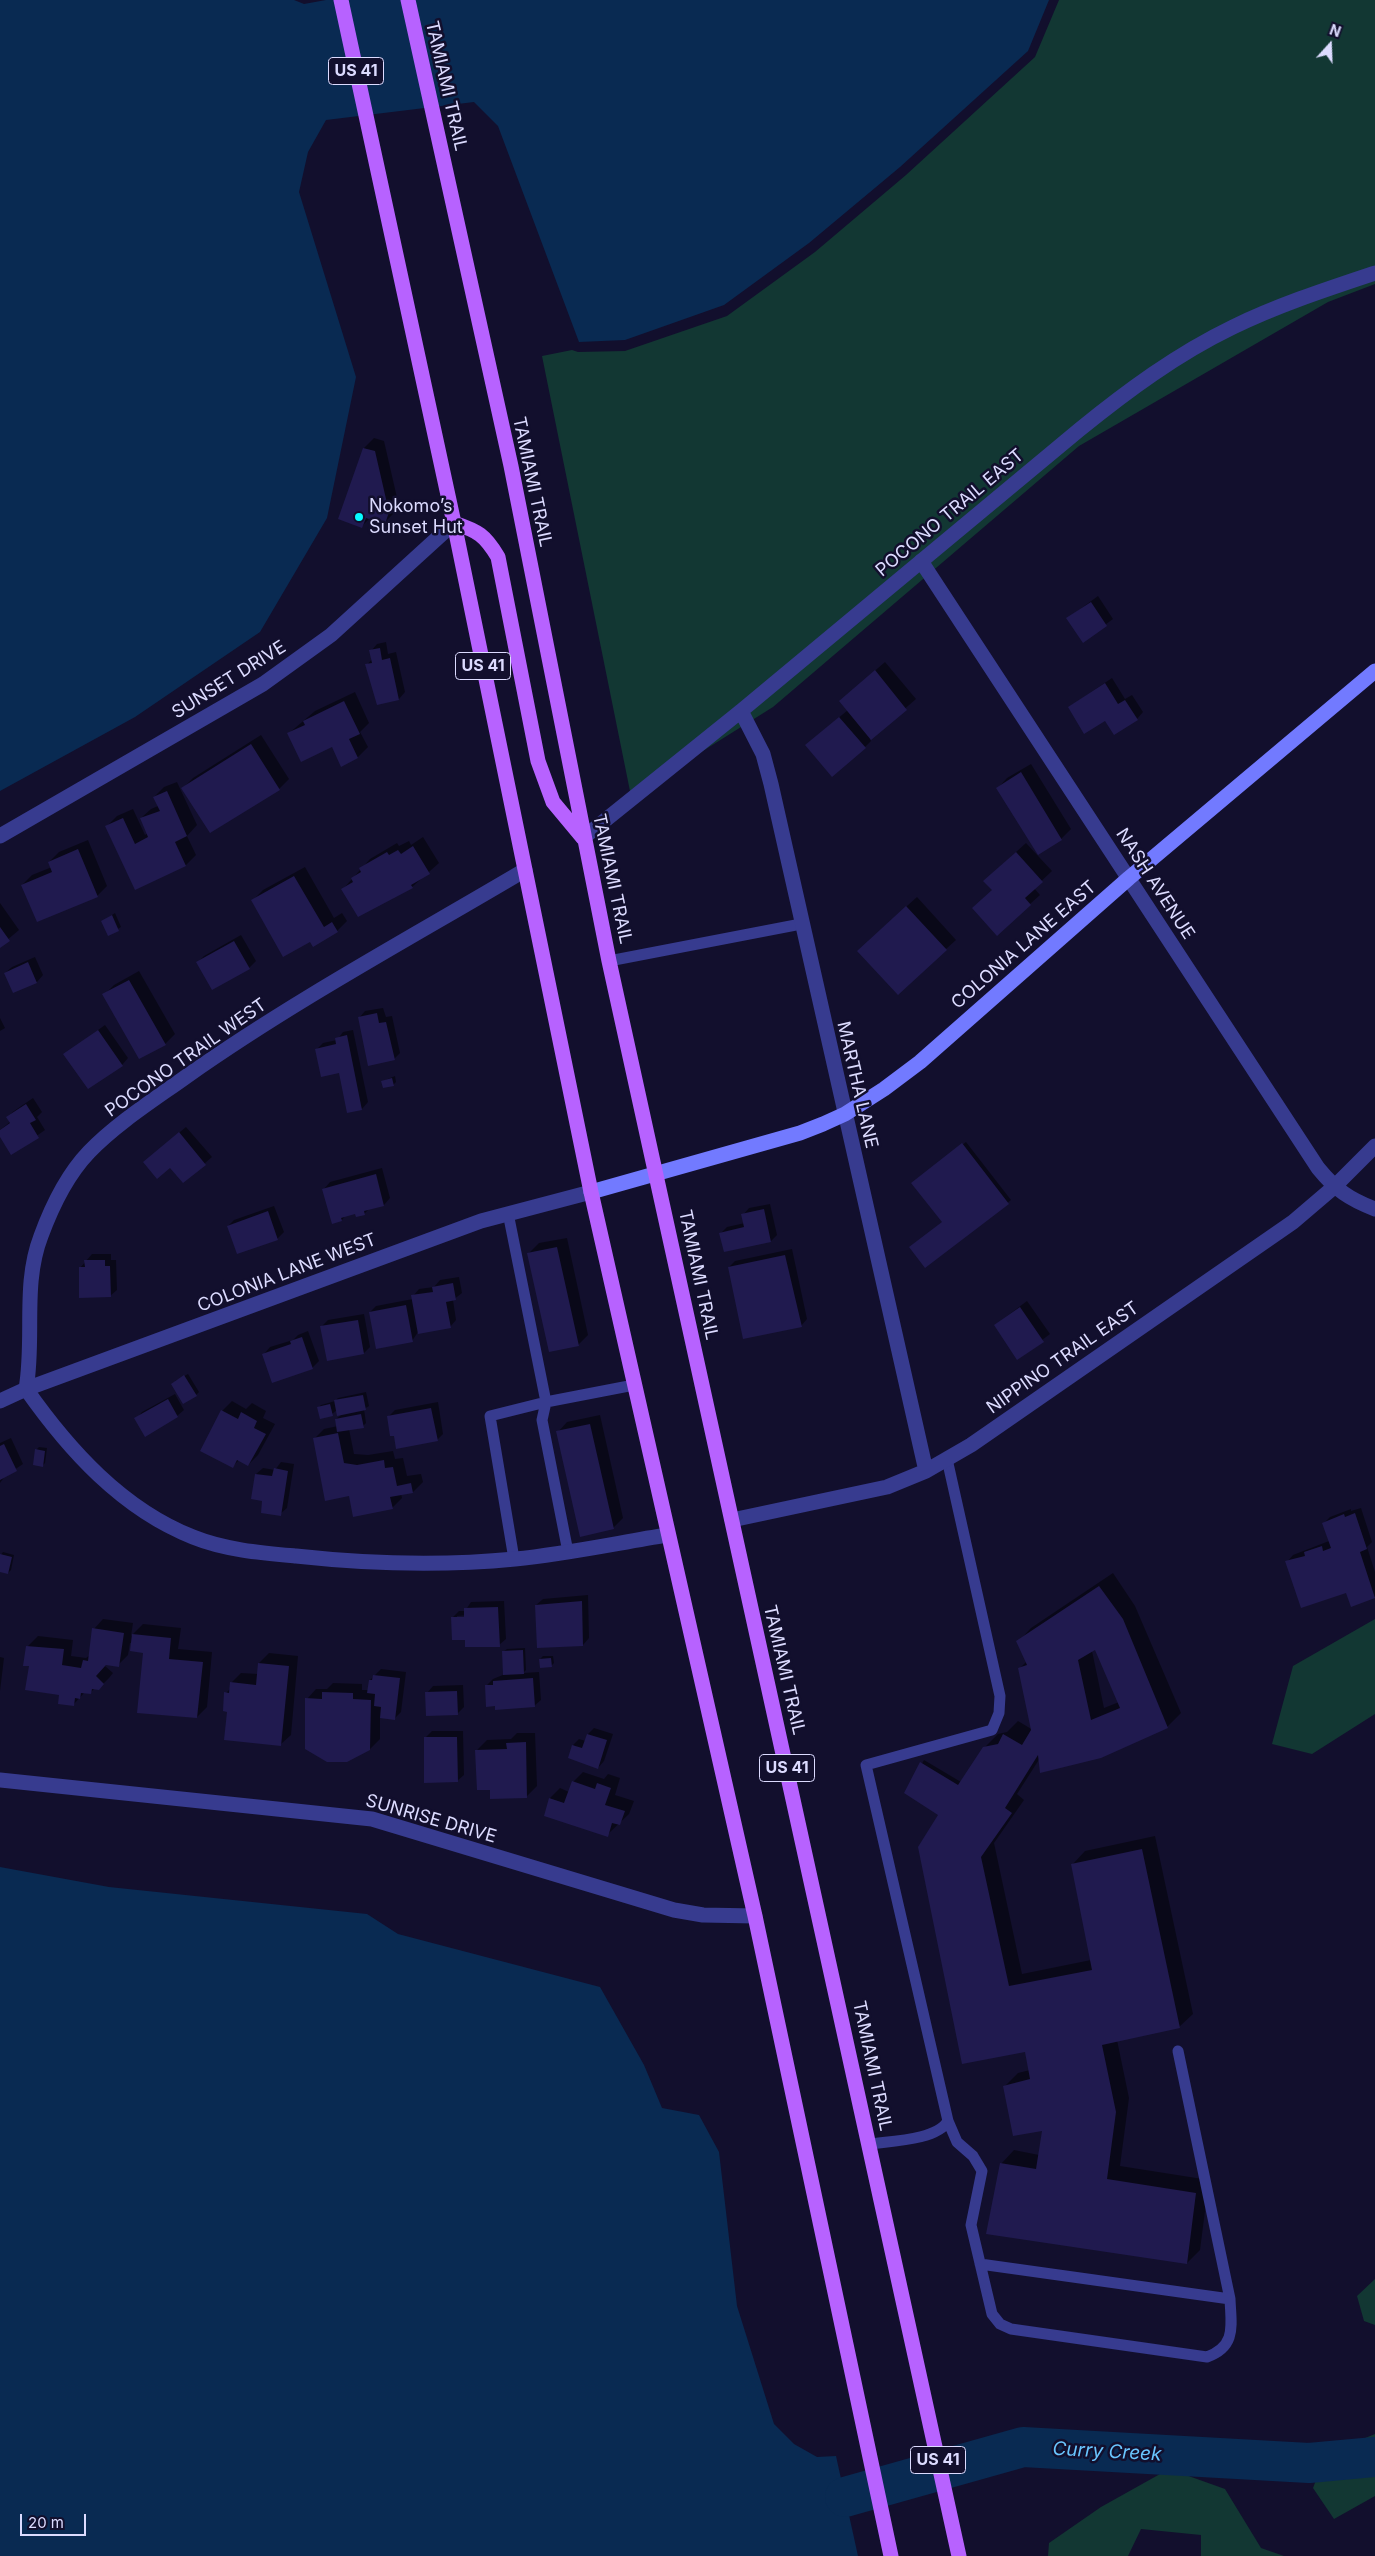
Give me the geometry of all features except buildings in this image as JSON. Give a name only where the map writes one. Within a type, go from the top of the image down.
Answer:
[{"type":"main road","name":"US 41","points":[[341,0],[454,523],[590,1192],[755,1916],[891,2556]]},
{"type":"main road","name":"TAMIAMI TRAIL","points":[[408,0],[511,466],[609,961],[959,2556]]},
{"type":"main road","points":[[454,523],[476,530],[488,540],[498,557],[538,761],[553,802],[584,838]]},
{"type":"street","name":"POCONO TRAIL EAST","points":[[584,838],[741,711],[1079,430],[1166,365],[1234,326],[1323,291],[1375,274]]},
{"type":"street","name":"SUNSET DRIVE","points":[[0,836],[263,684],[331,635],[454,523]]},
{"type":"street","name":"NASH AVENUE","points":[[921,561],[1318,1168],[1334,1187],[1354,1201],[1375,1209]]},
{"type":"street","name":"COLONIA LANE EAST","points":[[590,1192],[800,1133],[845,1114],[920,1062],[1129,878],[1375,672]]},
{"type":"street","name":"MARTHA LANE","points":[[741,711],[763,754],[769,776],[926,1472]]},
{"type":"street","name":"POCONO TRAIL WEST","points":[[26,1389],[31,1348],[30,1293],[33,1262],[41,1236],[58,1198],[72,1173],[90,1151],[170,1089],[242,1038],[525,870]]},
{"type":"street","name":"NIPPINO TRAIL EAST","points":[[732,1520],[887,1487],[926,1472],[1293,1222],[1334,1187],[1375,1146]]},
{"type":"street","name":"COLONIA LANE WEST","points":[[0,1401],[26,1389],[383,1256],[508,1213],[590,1192]]},
{"type":"street","points":[[26,1389],[56,1430],[102,1479],[132,1503],[193,1538],[228,1547],[255,1552],[344,1560],[442,1562],[514,1559],[667,1535]]},
{"type":"street","name":"SUNRISE DRIVE","points":[[0,1780],[372,1819],[674,1910],[703,1915],[755,1916]]},
{"type":"lane","points":[[609,961],[802,924]]},
{"type":"lane","points":[[508,1213],[546,1402],[542,1420],[568,1552]]},
{"type":"lane","points":[[514,1559],[490,1416],[546,1402],[634,1385]]},
{"type":"lane","points":[[947,1459],[1000,1696],[1000,1713],[992,1730],[866,1765],[948,2121],[956,2142],[973,2156],[982,2171],[971,2226],[992,2314],[1000,2324],[1011,2328],[1207,2357],[1219,2353],[1228,2344],[1231,2327],[1230,2299],[1178,2051]]},
{"type":"lane","points":[[870,2144],[914,2138],[944,2128],[948,2121]]},
{"type":"lane","points":[[980,2264],[1230,2299]]},
{"type":"green space","points":[[1059,0],[1375,0],[1375,284],[1328,302],[1079,446],[773,707],[631,796],[542,356],[572,350],[578,352],[625,351],[727,316],[815,252],[906,175],[1035,57]]},
{"type":"green space","points":[[1375,1619],[1375,1714],[1312,1754],[1272,1744],[1293,1666]]},
{"type":"green space","points":[[1375,2279],[1375,2325],[1364,2321],[1357,2296]]},
{"type":"green space","points":[[1375,2434],[1375,2496],[1334,2519],[1313,2488],[1326,2454]]},
{"type":"green space","points":[[1169,2469],[1225,2489],[1261,2548],[1284,2556],[1201,2556],[1201,2535],[1141,2529],[1128,2556],[1048,2556],[1049,2543],[1101,2507]]},
{"type":"water","points":[[0,0],[294,0],[304,4],[326,0],[1049,0],[1028,51],[900,167],[809,243],[724,305],[625,340],[579,342],[498,126],[474,102],[326,120],[308,152],[299,192],[356,377],[327,518],[260,632],[135,717],[0,791]]},
{"type":"water","points":[[0,1867],[109,1887],[367,1914],[398,1934],[600,1987],[644,2065],[662,2108],[699,2115],[719,2152],[737,2306],[774,2424],[794,2444],[817,2457],[836,2456],[858,2556],[0,2556]]},
{"type":"waterway","name":"Curry Creek","points":[[845,2497],[1023,2447],[1309,2463],[1375,2457]]},
{"type":"place","name":"Nokomo’s Sunset Hut","points":[[359,517]]}]
